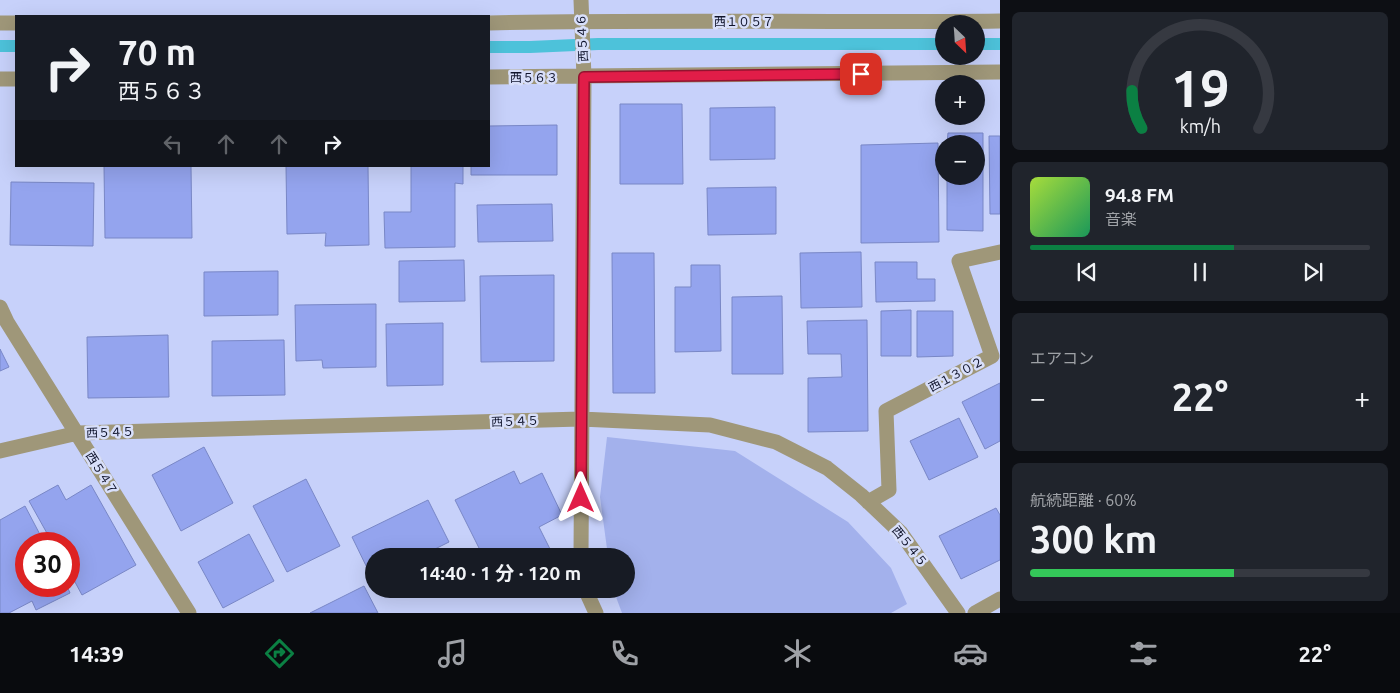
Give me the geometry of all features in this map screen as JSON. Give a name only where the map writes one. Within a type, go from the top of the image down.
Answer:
[{"type":"street","name":"西５４６","points":[[581,0],[584,77],[581,548]]},
{"type":"street","name":"西１０５７","points":[[490,23],[581,26],[1000,21]]},
{"type":"street","points":[[0,23],[15,23]]},
{"type":"street","name":"西５６３","points":[[490,78],[1000,72]]},
{"type":"street","points":[[0,79],[15,79]]},
{"type":"street","name":"西１３０２","points":[[868,502],[889,490],[886,411],[992,356],[959,261],[1000,252]]},
{"type":"street","name":"西５４７","points":[[0,307],[7,322],[189,613]]},
{"type":"street","name":"西５４５","points":[[0,451],[78,433],[582,419],[710,425],[776,442],[827,468],[868,502],[901,533],[958,613]]},
{"type":"street","points":[[589,598],[596,613]]},
{"type":"street","points":[[975,613],[1000,599]]},
{"type":"shaded area","points":[[607,437],[735,451],[848,522],[891,568],[907,604],[891,613],[622,613],[616,598],[635,598],[635,548],[607,548],[600,497]]},
{"type":"building","points":[[620,104],[682,104],[683,184],[620,184]]},
{"type":"building","points":[[775,107],[775,159],[710,160],[710,108]]},
{"type":"building","points":[[557,125],[557,175],[471,175],[471,167],[490,167],[490,126]]},
{"type":"building","points":[[948,133],[983,133],[983,135],[948,135]]},
{"type":"building","points":[[989,136],[1000,136],[1000,214],[990,214]]},
{"type":"building","points":[[935,143],[935,185],[938,185],[939,242],[861,243],[861,145]]},
{"type":"building","points":[[104,167],[191,167],[192,238],[105,238]]},
{"type":"building","points":[[286,167],[368,167],[369,245],[325,246],[326,233],[287,234]]},
{"type":"building","points":[[411,167],[463,167],[463,184],[455,183],[455,247],[385,248],[384,212],[411,212]]},
{"type":"building","points":[[11,182],[94,183],[93,246],[10,245]]},
{"type":"building","points":[[947,185],[983,185],[983,231],[947,230]]},
{"type":"building","points":[[776,187],[776,234],[708,235],[707,188]]},
{"type":"building","points":[[552,204],[553,241],[478,242],[477,205]]},
{"type":"building","points":[[861,252],[862,307],[801,308],[800,253]]},
{"type":"building","points":[[612,253],[654,253],[655,393],[613,393]]},
{"type":"building","points":[[464,260],[465,301],[399,302],[399,261]]},
{"type":"building","points":[[875,262],[917,262],[917,279],[935,279],[935,301],[876,302]]},
{"type":"building","points":[[691,265],[720,265],[721,351],[675,352],[675,287],[691,287]]},
{"type":"building","points":[[278,271],[278,315],[204,316],[204,272]]},
{"type":"building","points":[[554,275],[554,361],[481,362],[480,276]]},
{"type":"building","points":[[782,296],[783,374],[732,374],[732,297]]},
{"type":"building","points":[[376,304],[376,367],[323,368],[322,360],[296,361],[295,305]]},
{"type":"building","points":[[911,310],[911,356],[881,356],[881,311]]},
{"type":"building","points":[[917,311],[953,311],[953,356],[917,357]]},
{"type":"building","points":[[867,320],[868,431],[808,432],[808,378],[842,377],[841,354],[808,354],[807,321]]},
{"type":"building","points":[[443,323],[443,385],[387,386],[386,324]]},
{"type":"building","points":[[168,335],[169,397],[88,398],[87,337]]},
{"type":"building","points":[[284,340],[285,395],[212,396],[212,341]]},
{"type":"building","points":[[0,349],[9,367],[0,371]]},
{"type":"building","points":[[1000,383],[1000,441],[985,449],[962,402]]},
{"type":"building","points":[[959,418],[978,457],[929,480],[910,441]]},
{"type":"building","points":[[204,447],[233,503],[181,531],[152,475]]},
{"type":"building","points":[[514,471],[520,484],[542,473],[562,515],[539,527],[550,548],[479,548],[455,500]]},
{"type":"building","points":[[306,479],[340,546],[287,572],[253,506]]},
{"type":"building","points":[[58,485],[66,500],[91,485],[136,565],[82,595],[80,591],[80,532],[46,532],[29,501]]},
{"type":"building","points":[[428,500],[449,542],[437,548],[365,548],[365,564],[352,537]]},
{"type":"building","points":[[25,506],[39,532],[15,532],[15,597],[62,597],[36,610],[32,601],[9,613],[0,613],[0,520]]},
{"type":"building","points":[[996,508],[1000,515],[1000,560],[961,579],[939,536]]},
{"type":"building","points":[[249,534],[274,581],[223,608],[198,562]]},
{"type":"building","points":[[364,586],[365,598],[370,598],[378,613],[310,613]]},
{"type":"waterway","points":[[490,47],[598,44],[935,44]]},
{"type":"waterway","points":[[985,44],[1000,44]]},
{"type":"waterway","points":[[0,46],[15,46]]},
{"type":"route","points":[[581,498],[584,77],[861,74]]}]
